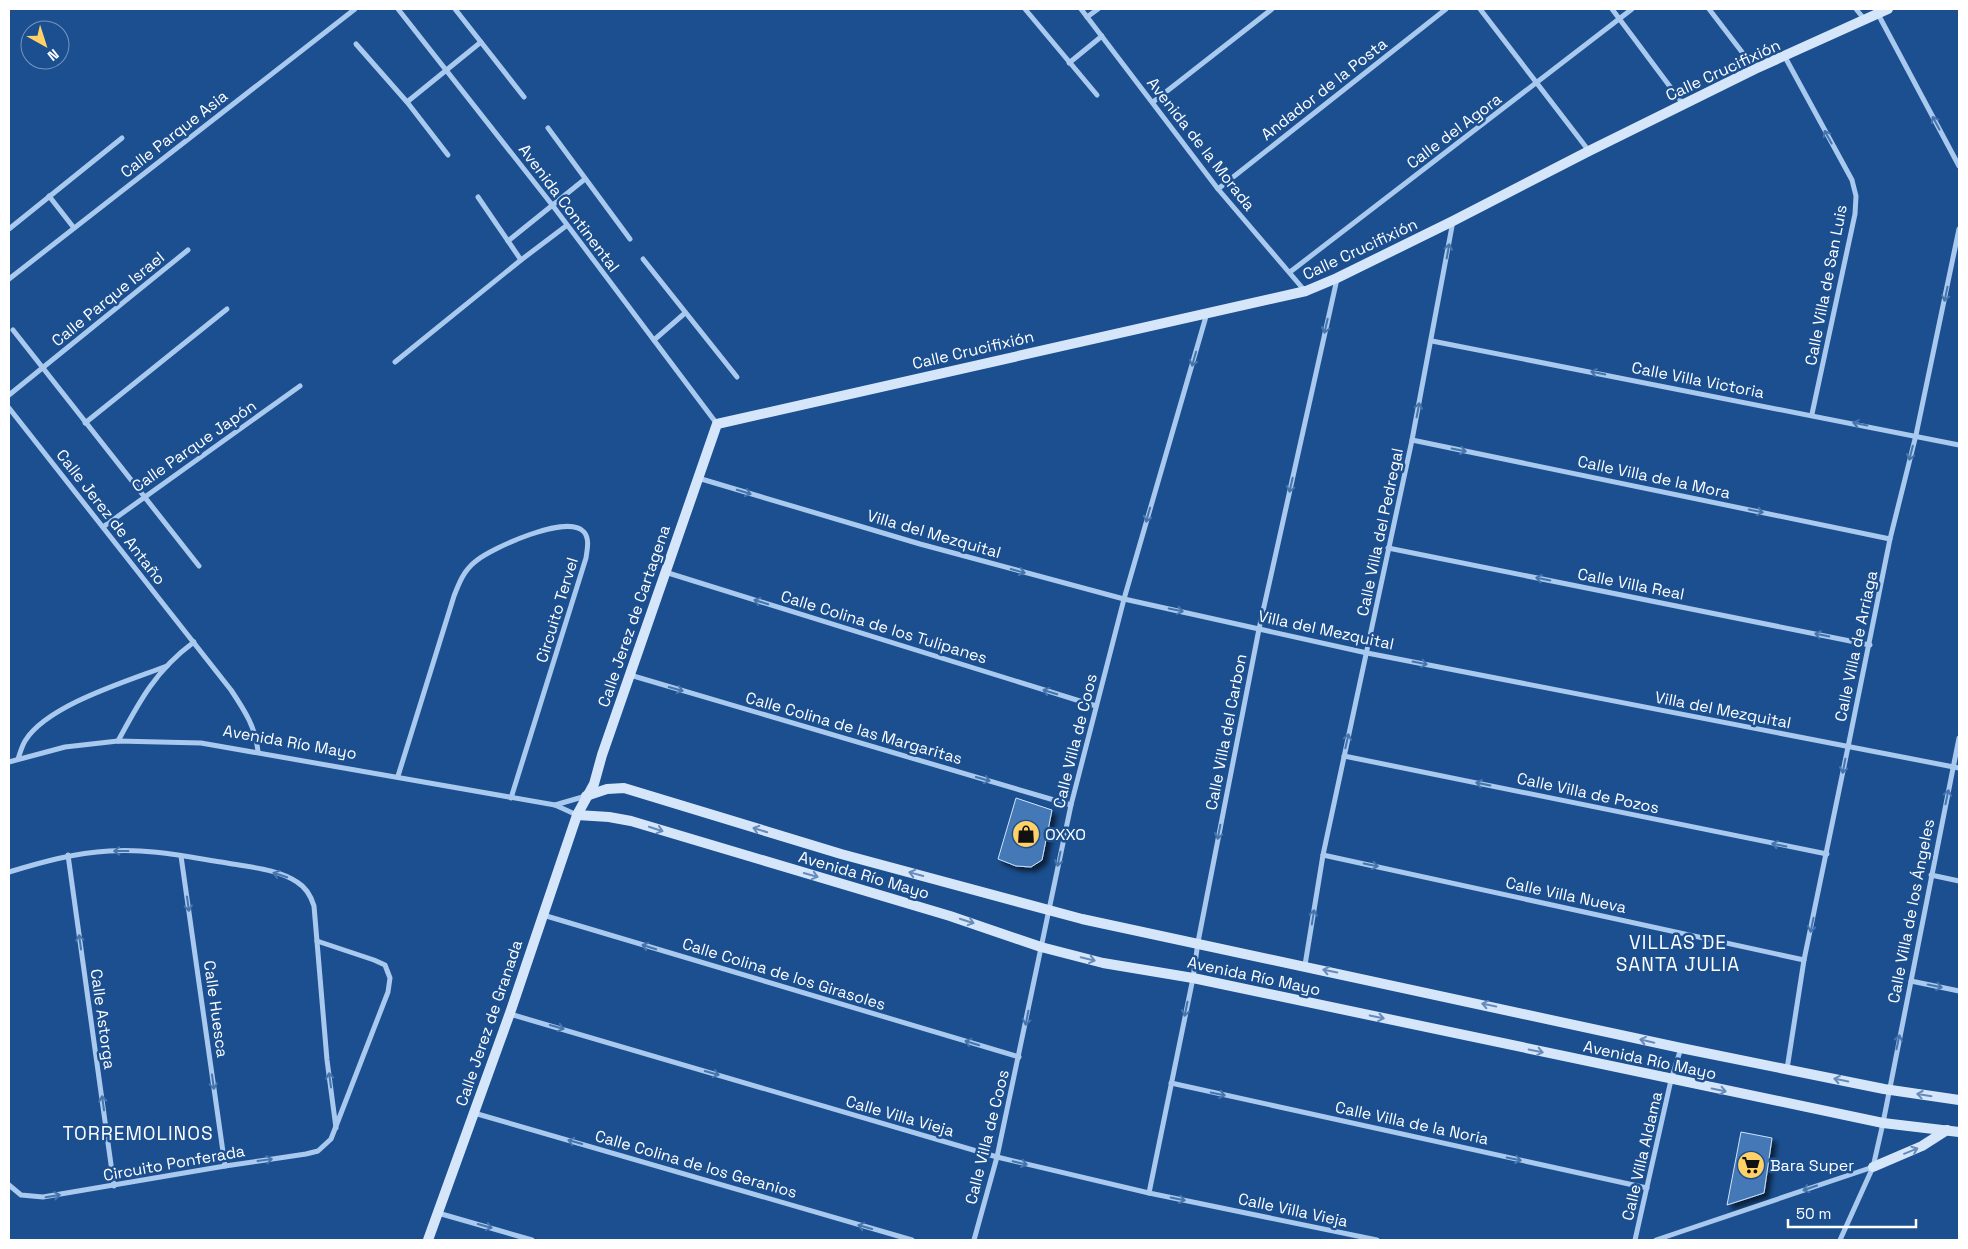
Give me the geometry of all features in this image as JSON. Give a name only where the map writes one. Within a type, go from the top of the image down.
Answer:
[{"type":"street","name":"Calle Parque Asia","points":[[9,279],[355,9]]},
{"type":"street","name":"Avenida Continental","points":[[398,9],[553,206],[566,226],[717,424]]},
{"type":"street","points":[[455,9],[524,97]]},
{"type":"street","points":[[1025,9],[1097,96]]},
{"type":"street","name":"Avenida de la Morada","points":[[1081,9],[1218,189],[1306,291]]},
{"type":"street","points":[[1087,17],[1098,9]]},
{"type":"street","points":[[1153,102],[1272,9]]},
{"type":"street","name":"Andador de la Posta","points":[[1218,189],[1446,9]]},
{"type":"street","points":[[1480,9],[1589,150]]},
{"type":"street","points":[[1612,9],[1683,105]]},
{"type":"street","name":"Calle del Agora","points":[[1290,272],[1632,9]]},
{"type":"street","points":[[1709,9],[1756,70]]},
{"type":"street","points":[[1856,9],[1866,20]]},
{"type":"street","name":"Calle Crucifixión","points":[[717,424],[1306,291],[1337,278],[1453,221],[1589,150],[1888,9]]},
{"type":"street","points":[[1878,14],[1959,166]]},
{"type":"street","points":[[1070,63],[1102,36]]},
{"type":"street","points":[[407,102],[481,42]]},
{"type":"street","points":[[356,44],[407,102],[448,155]]},
{"type":"street","name":"Calle Villa de San Luis","points":[[1785,57],[1852,180],[1856,196],[1855,214],[1812,414]]},
{"type":"street","points":[[548,128],[630,239]]},
{"type":"street","points":[[9,229],[122,138]]},
{"type":"street","points":[[508,241],[585,179]]},
{"type":"street","points":[[49,196],[74,228]]},
{"type":"street","points":[[478,197],[521,260]]},
{"type":"street","name":"Calle Villa del Pedregal","points":[[1305,965],[1323,855],[1412,440],[1453,221]]},
{"type":"street","points":[[395,362],[566,226]]},
{"type":"street","name":"Calle Villa de Arriaga","points":[[1787,1069],[1804,960],[1870,645],[1890,539],[1916,435],[1959,229]]},
{"type":"street","name":"Calle Parque Israel","points":[[9,395],[188,250]]},
{"type":"street","points":[[643,259],[737,377]]},
{"type":"street","name":"Calle Villa del Carbon","points":[[1149,1193],[1193,978],[1198,942],[1259,629],[1337,278]]},
{"type":"street","points":[[85,423],[227,309]]},
{"type":"street","name":"Calle Villa de Coos","points":[[974,1240],[997,1158],[1071,805],[1124,599],[1207,312]]},
{"type":"street","points":[[654,340],[685,313]]},
{"type":"street","name":"Calle Parque Israel","points":[[13,330],[198,566]]},
{"type":"street","name":"Calle Villa Victoria","points":[[1432,341],[1812,414],[1959,445]]},
{"type":"street","name":"Calle Parque Japón","points":[[103,527],[300,386]]},
{"type":"street","name":"Calle Jerez de Antaño","points":[[9,408],[231,690],[251,722],[257,737],[258,752]]},
{"type":"street","name":"Calle Jerez de Cartagena","points":[[576,815],[599,769],[602,755],[664,572],[717,424]]},
{"type":"street","name":"Calle Villa de la Mora","points":[[1412,440],[1890,539]]},
{"type":"street","name":"Villa del Mezquital","points":[[698,478],[920,544],[1124,599],[1367,653],[1956,767]]},
{"type":"street","name":"Circuito Tervel","points":[[398,776],[454,596],[466,571],[476,561],[500,547],[555,526],[567,525],[576,527],[584,532],[587,538],[586,558],[512,798]]},
{"type":"street","name":"Calle Villa Real","points":[[1388,548],[1870,645]]},
{"type":"street","name":"Calle Colina de los Tulipanes","points":[[664,572],[1096,706]]},
{"type":"street","points":[[118,741],[151,682],[194,642]]},
{"type":"street","points":[[18,759],[25,741],[39,726],[73,703],[167,666]]},
{"type":"street","name":"Calle Colina de las Margaritas","points":[[629,675],[1071,805]]},
{"type":"street","name":"Calle Villa de los Ángeles","points":[[1840,1240],[1872,1167],[1883,1123],[1931,875],[1956,767],[1959,738]]},
{"type":"street","name":"Avenida Río Mayo","points":[[9,761],[65,747],[118,741],[201,742],[555,805],[576,815],[609,817],[631,821],[950,916],[1041,947],[1103,962],[1193,978],[1883,1123],[1959,1132]]},
{"type":"street","name":"Calle Villa de Pozos","points":[[1344,756],[1827,854]]},
{"type":"street","name":"Avenida Río Mayo","points":[[555,805],[607,789],[624,788],[841,854],[1048,910],[1681,1048],[1889,1090],[1959,1100]]},
{"type":"street","name":"Calle Jerez de Granada","points":[[428,1240],[510,1013],[576,815]]},
{"type":"street","points":[[9,872],[68,855],[128,850],[153,851],[260,869],[296,881],[310,895],[314,906],[327,1060],[336,1128]]},
{"type":"street","name":"Calle Astorga","points":[[68,855],[114,1186]]},
{"type":"street","name":"Calle Villa Nueva","points":[[1323,855],[1804,960]]},
{"type":"street","name":"Calle Huesca","points":[[181,856],[225,1166]]},
{"type":"street","points":[[1931,875],[1959,881]]},
{"type":"street","name":"Calle Colina de los Girasoles","points":[[542,915],[1019,1056]]},
{"type":"street","name":"Circuito Ponferada","points":[[9,1185],[21,1195],[31,1198],[114,1186],[318,1151],[332,1139],[388,992],[390,978],[384,965],[317,941]]},
{"type":"street","points":[[1911,981],[1959,991]]},
{"type":"street","name":"Calle Villa Vieja","points":[[510,1013],[997,1158],[1149,1193],[1377,1240]]},
{"type":"street","name":"Calle Villa Aldama","points":[[1636,1240],[1681,1048]]},
{"type":"street","name":"Calle Villa de la Noria","points":[[1171,1083],[1647,1188]]},
{"type":"street","name":"Calle Colina de los Geranios","points":[[474,1112],[912,1240]]},
{"type":"street","points":[[1656,1240],[1872,1167],[1922,1146],[1947,1130]]},
{"type":"street","points":[[438,1213],[532,1240]]},
{"type":"building","name":"OXXO","points":[[1016,798],[1052,810],[1042,860],[1031,867],[1016,866],[998,859]]},
{"type":"building","name":"Bara Super","points":[[1741,1132],[1772,1138],[1764,1193],[1727,1205]]},
{"type":"place","name":"OXXO","points":[[1026,834]]},
{"type":"place","name":"Bara Super","points":[[1751,1165]]},
{"type":"district","name":"VILLAS DE SANTA JULIA","points":[[1678,953]]},
{"type":"district","name":"TORREMOLINOS","points":[[138,1133]]}]
